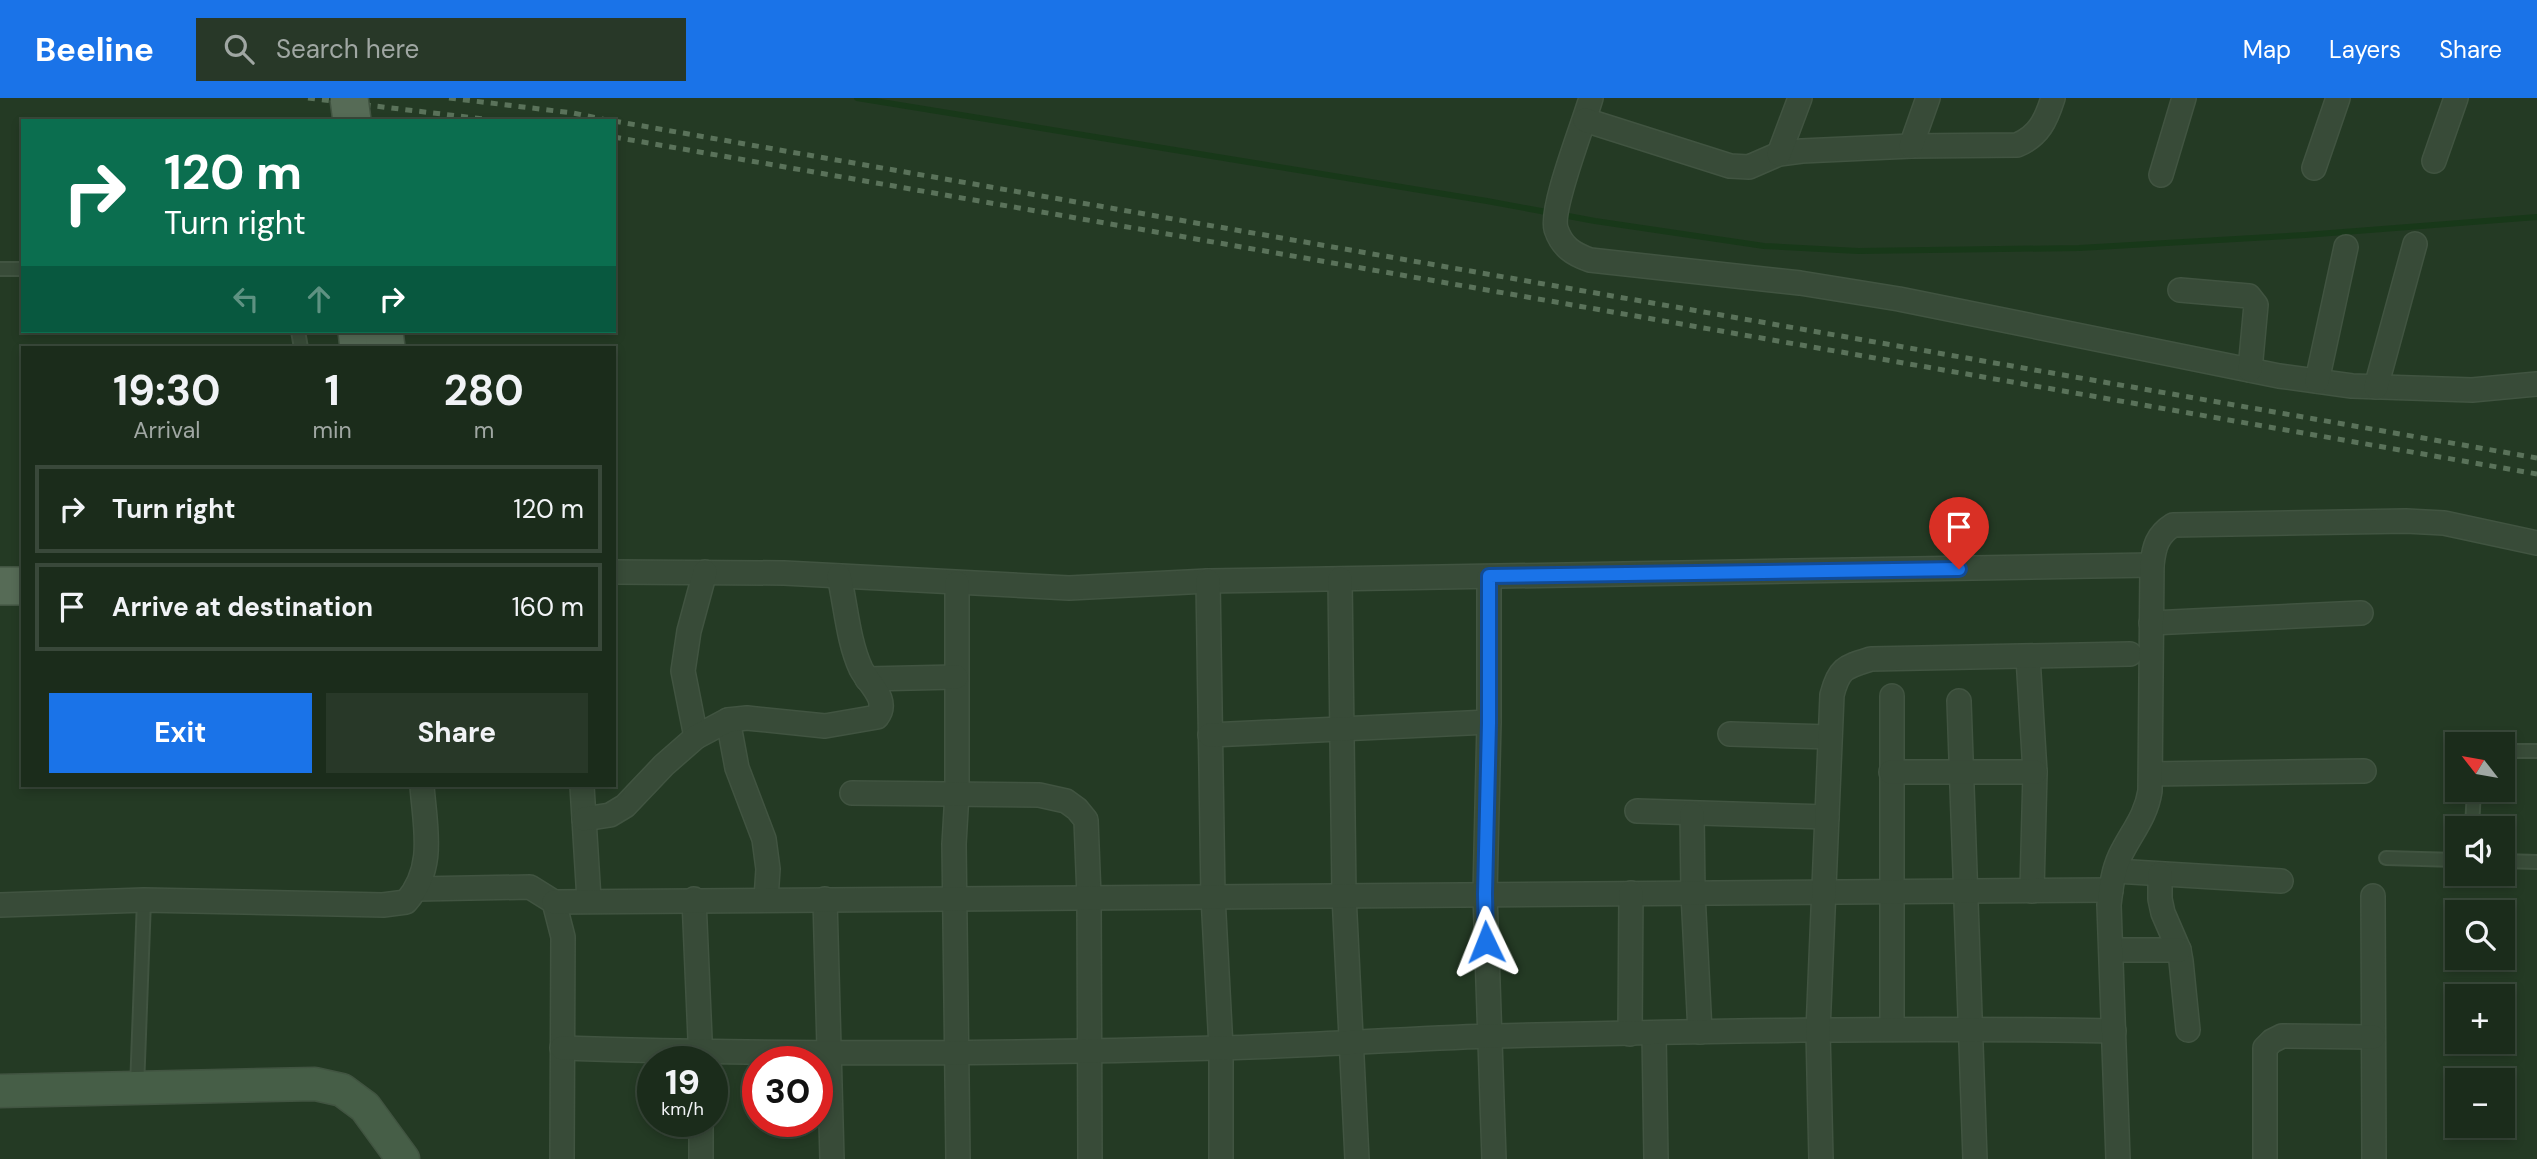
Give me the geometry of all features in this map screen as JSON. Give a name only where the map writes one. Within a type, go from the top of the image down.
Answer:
[{"type":"main road","points":[[325,98],[328,119]]},
{"type":"main road","points":[[349,98],[352,119]]},
{"type":"main road","points":[[0,586],[21,586]]},
{"type":"street","points":[[1591,98],[1560,197],[1555,226],[1563,244],[1574,254],[1590,260],[1800,283],[1899,299],[2250,370],[2317,381],[2376,387],[2472,390],[2537,384]]},
{"type":"street","points":[[1779,154],[1800,98]]},
{"type":"street","points":[[1911,146],[1928,98]]},
{"type":"street","points":[[1585,120],[1730,166],[1749,167],[1779,154],[1802,151],[2017,145],[2029,141],[2038,132],[2053,98]]},
{"type":"street","points":[[2161,175],[2184,98]]},
{"type":"street","points":[[2314,168],[2336,98]]},
{"type":"street","points":[[2434,162],[2456,98]]},
{"type":"street","points":[[2376,387],[2414,244]]},
{"type":"street","points":[[2317,381],[2346,247]]},
{"type":"street","points":[[2180,290],[2249,296],[2253,299],[2256,305],[2250,370]]},
{"type":"street","points":[[2118,1159],[2111,950],[2113,881],[2120,856],[2148,806],[2151,774],[2152,565],[2158,538],[2173,525],[2406,521],[2444,523],[2537,543]]},
{"type":"street","points":[[616,572],[839,576],[1069,588],[1208,581],[2152,565]]},
{"type":"street","points":[[696,737],[683,671],[689,631],[705,572]]},
{"type":"street","points":[[584,819],[610,815],[625,806],[664,765],[696,737],[728,720],[747,718],[825,726],[877,717],[881,712],[882,702],[855,653],[839,576]]},
{"type":"street","points":[[1489,576],[1485,894],[1494,1159]]},
{"type":"street","points":[[1340,579],[1344,895],[1357,1159]]},
{"type":"street","points":[[1208,581],[1213,896],[1221,1048],[1221,1159]]},
{"type":"street","points":[[957,583],[954,898],[958,1159]]},
{"type":"street","points":[[2151,623],[2361,613]]},
{"type":"street","points":[[1821,1159],[1818,1031],[1832,695],[1837,675],[1849,666],[1871,659],[2130,654]]},
{"type":"street","points":[[2028,657],[2035,772],[2032,891]]},
{"type":"street","points":[[867,679],[956,677]]},
{"type":"street","points":[[1892,696],[1892,1029]]},
{"type":"street","points":[[1959,701],[1975,1159]]},
{"type":"street","points":[[728,720],[737,768],[764,839],[768,869],[766,899]]},
{"type":"street","points":[[1210,735],[1489,723]]},
{"type":"street","points":[[1730,734],[1830,737]]},
{"type":"street","points":[[2151,774],[2364,771]]},
{"type":"street","points":[[1891,772],[2035,772]]},
{"type":"street","points":[[0,905],[144,900],[383,905],[406,902],[417,889],[425,869],[422,787]]},
{"type":"street","points":[[582,787],[589,900]]},
{"type":"street","points":[[852,793],[1039,795],[1066,801],[1086,820],[1090,1159]]},
{"type":"street","points":[[1637,811],[1827,817]]},
{"type":"street","points":[[1692,814],[1700,1032]]},
{"type":"street","points":[[2160,874],[2163,913],[2179,950],[2188,1030]]},
{"type":"street","points":[[417,889],[530,887],[554,902],[2032,891],[2160,874],[2281,881]]},
{"type":"street","points":[[1630,1034],[1631,893]]},
{"type":"street","points":[[2373,896],[2374,1159]]},
{"type":"street","points":[[694,899],[701,1046]]},
{"type":"street","points":[[825,899],[828,1046]]},
{"type":"street","points":[[554,902],[563,937],[562,1159]]},
{"type":"street","points":[[2111,950],[2179,950]]},
{"type":"street","points":[[833,1052],[1221,1048],[1350,1041],[1700,1032],[1892,1029],[2114,1031]]},
{"type":"street","points":[[1654,1033],[1656,1159]]},
{"type":"street","points":[[2265,1159],[2265,1048],[2282,1036],[2373,1037]]},
{"type":"street","points":[[562,1048],[637,1053]]},
{"type":"street","points":[[0,1091],[316,1084],[342,1090],[365,1107],[403,1159]]},
{"type":"street","points":[[701,1137],[701,1159]]},
{"type":"street","points":[[831,1137],[832,1159]]},
{"type":"lane","points":[[0,269],[21,269]]},
{"type":"lane","points":[[2515,751],[2537,751]]},
{"type":"lane","points":[[2386,858],[2445,860]]},
{"type":"lane","points":[[2515,861],[2537,862]]},
{"type":"lane","points":[[137,1088],[144,900]]},
{"type":"waterway","points":[[857,98],[1595,221],[1764,246],[1858,251],[2079,248],[2305,235],[2537,217]]},
{"type":"railway","points":[[308,98],[483,119]]},
{"type":"railway","points":[[449,98],[602,119]]},
{"type":"railway","points":[[616,121],[2537,458]]},
{"type":"railway","points":[[616,137],[2537,474]]},
{"type":"route","points":[[1486,942],[1489,576],[1959,569]]}]
